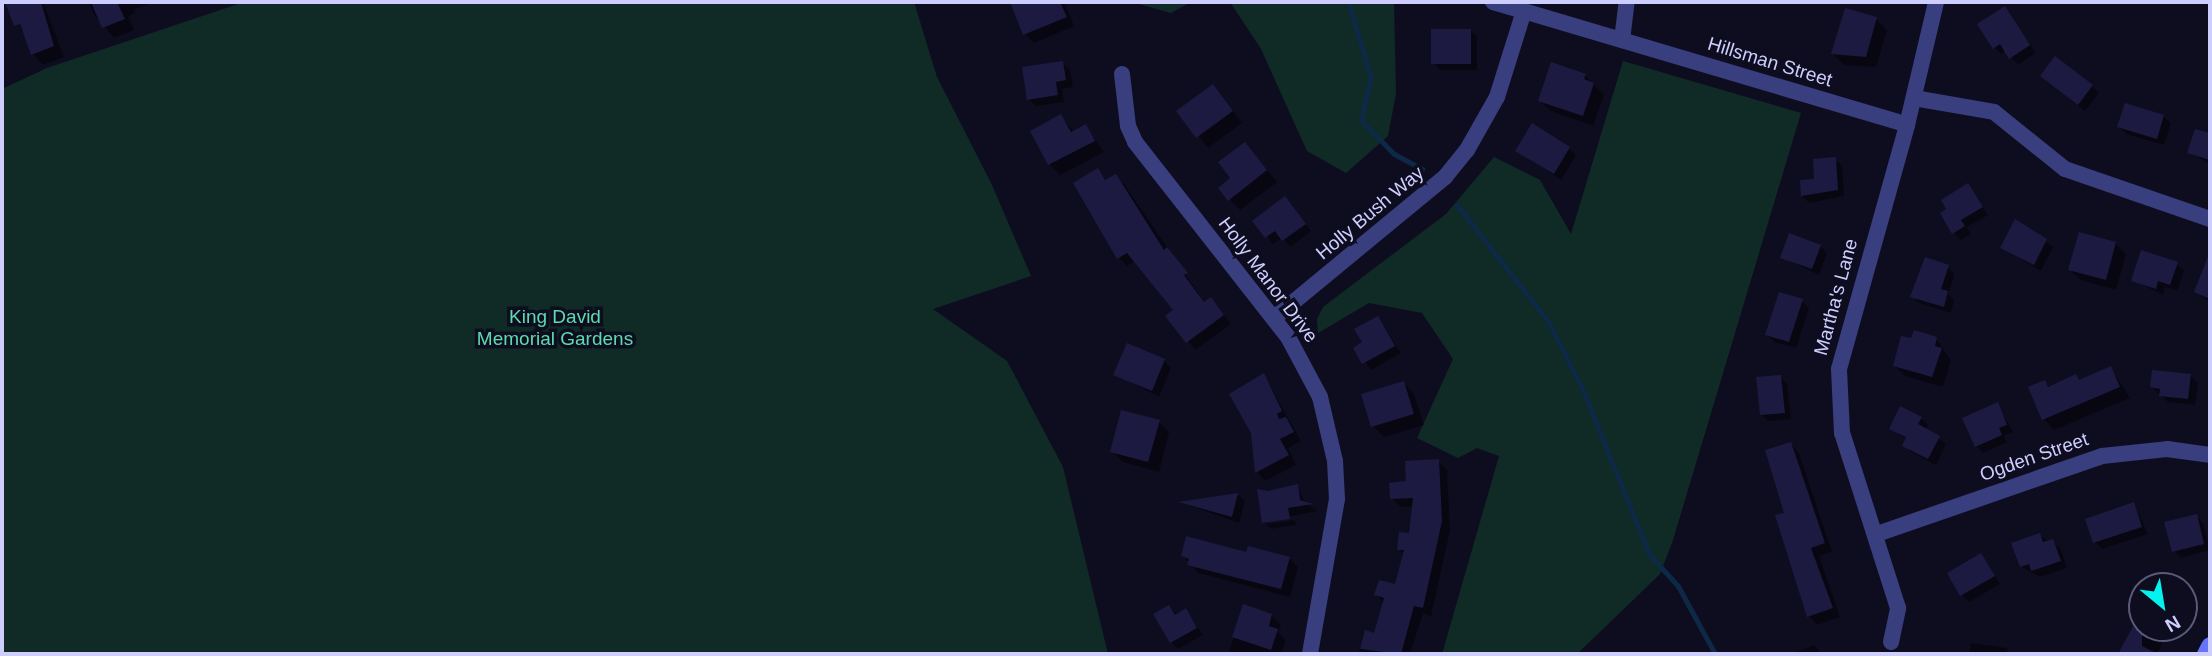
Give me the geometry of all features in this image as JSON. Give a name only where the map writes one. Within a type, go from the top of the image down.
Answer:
[{"type":"main road","points":[[2206,654],[2210,646]]},
{"type":"street","name":"Hillsman Street","points":[[1493,2],[1907,125]]},
{"type":"street","points":[[1622,40],[1627,2]]},
{"type":"street","name":"Martha's Lane","points":[[1891,642],[1898,608],[1877,534],[1842,433],[1839,369],[1907,125],[1936,2]]},
{"type":"street","name":"Holly Bush Way","points":[[1274,318],[1417,204],[1452,168],[1497,97],[1524,11]]},
{"type":"street","name":"Holly Manor Drive","points":[[1122,74],[1125,112],[1135,142],[1274,318],[1305,364],[1320,397],[1335,461],[1334,532],[1310,654]]},
{"type":"street","points":[[1914,98],[1994,111],[2065,169],[2210,219]]},
{"type":"street","name":"Ogden Street","points":[[1877,534],[2102,456],[2166,449],[2210,456]]},
{"type":"green space","name":"King David Memorial Gardens","points":[[244,2],[914,2],[937,77],[992,185],[1031,276],[933,309],[1007,361],[1063,467],[1108,654],[2,654],[2,89],[47,68]]},
{"type":"green space","points":[[1132,2],[1191,2],[1171,13]]},
{"type":"green space","points":[[1230,2],[1394,2],[1396,94],[1388,136],[1346,173],[1307,151],[1261,49]]},
{"type":"green space","points":[[1623,61],[1801,113],[1673,540],[1660,574],[1577,654],[1442,654],[1499,456],[1477,448],[1458,458],[1417,438],[1453,359],[1422,313],[1369,303],[1318,333],[1317,319],[1323,307],[1446,214],[1494,157],[1540,180],[1571,234]]},
{"type":"building","points":[[5,2],[41,2],[54,46],[31,55],[20,24],[14,26]]},
{"type":"building","points":[[91,2],[117,2],[125,19],[102,28]]},
{"type":"building","points":[[1010,2],[1060,2],[1067,17],[1023,35]]},
{"type":"building","points":[[2005,6],[2030,45],[2009,59],[2000,44],[1993,49],[1977,24]]},
{"type":"building","points":[[1845,8],[1877,17],[1866,57],[1831,54]]},
{"type":"building","points":[[1431,29],[1471,29],[1471,64],[1431,64]]},
{"type":"building","points":[[2055,56],[2093,85],[2078,105],[2040,76]]},
{"type":"building","points":[[1063,61],[1066,80],[1056,82],[1058,95],[1027,100],[1022,67]]},
{"type":"building","points":[[1551,62],[1586,74],[1584,79],[1594,83],[1583,116],[1538,101]]},
{"type":"building","points":[[1213,84],[1233,111],[1196,138],[1176,111]]},
{"type":"building","points":[[2125,103],[2164,115],[2157,139],[2117,127]]},
{"type":"building","points":[[1061,114],[1071,132],[1086,124],[1095,141],[1048,165],[1030,131]]},
{"type":"building","points":[[1532,123],[1570,147],[1554,174],[1515,151]]},
{"type":"building","points":[[2195,129],[2210,133],[2210,160],[2187,153]]},
{"type":"building","points":[[1245,142],[1267,170],[1228,201],[1218,188],[1230,178],[1218,162]]},
{"type":"building","points":[[1836,157],[1838,190],[1801,196],[1800,180],[1814,179],[1813,159]]},
{"type":"building","points":[[1098,168],[1105,180],[1116,174],[1164,250],[1167,247],[1188,273],[1184,275],[1204,302],[1211,297],[1224,315],[1186,343],[1165,316],[1173,310],[1127,253],[1117,259],[1073,183]]},
{"type":"building","points":[[1968,183],[1983,207],[1961,220],[1965,226],[1952,234],[1940,213],[1946,209],[1941,200]]},
{"type":"building","points":[[1285,196],[1306,224],[1282,241],[1275,231],[1265,238],[1252,221]]},
{"type":"building","points":[[2015,219],[2047,239],[2034,265],[2000,248]]},
{"type":"building","points":[[2079,232],[2116,242],[2106,280],[2068,270]]},
{"type":"building","points":[[1789,233],[1821,245],[1812,269],[1780,258]]},
{"type":"building","points":[[2141,250],[2178,262],[2170,285],[2158,281],[2156,289],[2131,281]]},
{"type":"building","points":[[2210,254],[2210,299],[2194,292]]},
{"type":"building","points":[[1925,257],[1949,265],[1941,289],[1948,291],[1944,307],[1910,297]]},
{"type":"building","points":[[1779,292],[1803,299],[1789,342],[1765,335]]},
{"type":"building","points":[[1378,316],[1395,346],[1362,364],[1353,348],[1362,342],[1354,329]]},
{"type":"building","points":[[1914,330],[1937,337],[1935,346],[1942,348],[1932,377],[1893,366],[1901,336],[1911,338]]},
{"type":"building","points":[[1127,343],[1165,359],[1152,391],[1113,375]]},
{"type":"building","points":[[2111,366],[2120,387],[2042,420],[2028,387],[2045,380],[2048,387],[2076,374],[2079,380]]},
{"type":"building","points":[[2152,370],[2191,374],[2188,399],[2159,396],[2160,389],[2150,387]]},
{"type":"building","points":[[1264,373],[1282,411],[1277,414],[1279,419],[1286,417],[1294,432],[1280,439],[1289,455],[1255,473],[1251,433],[1229,394]]},
{"type":"building","points":[[1781,375],[1785,413],[1760,415],[1756,377]]},
{"type":"building","points":[[1404,381],[1414,414],[1371,427],[1361,394]]},
{"type":"building","points":[[1998,402],[2007,425],[1999,428],[2002,435],[1975,447],[1962,418]]},
{"type":"building","points":[[1900,406],[1922,417],[1918,424],[1940,436],[1928,459],[1902,446],[1906,437],[1889,429]]},
{"type":"building","points":[[1121,410],[1160,420],[1148,462],[1110,452]]},
{"type":"building","points":[[1791,442],[1825,543],[1811,548],[1833,608],[1807,617],[1775,515],[1784,513],[1765,450]]},
{"type":"building","points":[[1439,459],[1442,521],[1423,608],[1414,606],[1401,654],[1360,649],[1365,630],[1374,633],[1384,598],[1374,595],[1379,580],[1395,584],[1404,550],[1397,550],[1399,532],[1409,533],[1413,498],[1390,499],[1389,483],[1406,481],[1405,461]]},
{"type":"building","points":[[1298,484],[1300,500],[1313,504],[1288,508],[1290,519],[1262,523],[1257,489],[1268,491]]},
{"type":"building","points":[[1238,493],[1232,517],[1178,502]]},
{"type":"building","points":[[2134,502],[2142,527],[2093,543],[2085,519]]},
{"type":"building","points":[[2197,514],[2204,544],[2172,552],[2164,522]]},
{"type":"building","points":[[2040,533],[2043,542],[2053,539],[2061,561],[2031,571],[2029,564],[2020,567],[2011,543]]},
{"type":"building","points":[[1186,536],[1246,552],[1248,546],[1290,557],[1281,589],[1187,565],[1189,559],[1181,556]]},
{"type":"building","points":[[1981,553],[1995,576],[1960,596],[1947,573]]},
{"type":"building","points":[[1243,604],[1272,614],[1269,626],[1278,629],[1271,650],[1232,637]]},
{"type":"building","points":[[1169,605],[1175,615],[1186,608],[1197,628],[1170,643],[1153,614]]},
{"type":"building","points":[[2128,636],[2128,642],[2142,642],[2142,646],[2158,654],[2118,654]]},
{"type":"waterway","points":[[1348,2],[1371,77],[1361,120],[1394,154],[1422,169]]},
{"type":"waterway","points":[[1457,205],[1548,321],[1582,388],[1649,554],[1678,586],[1715,654]]}]
